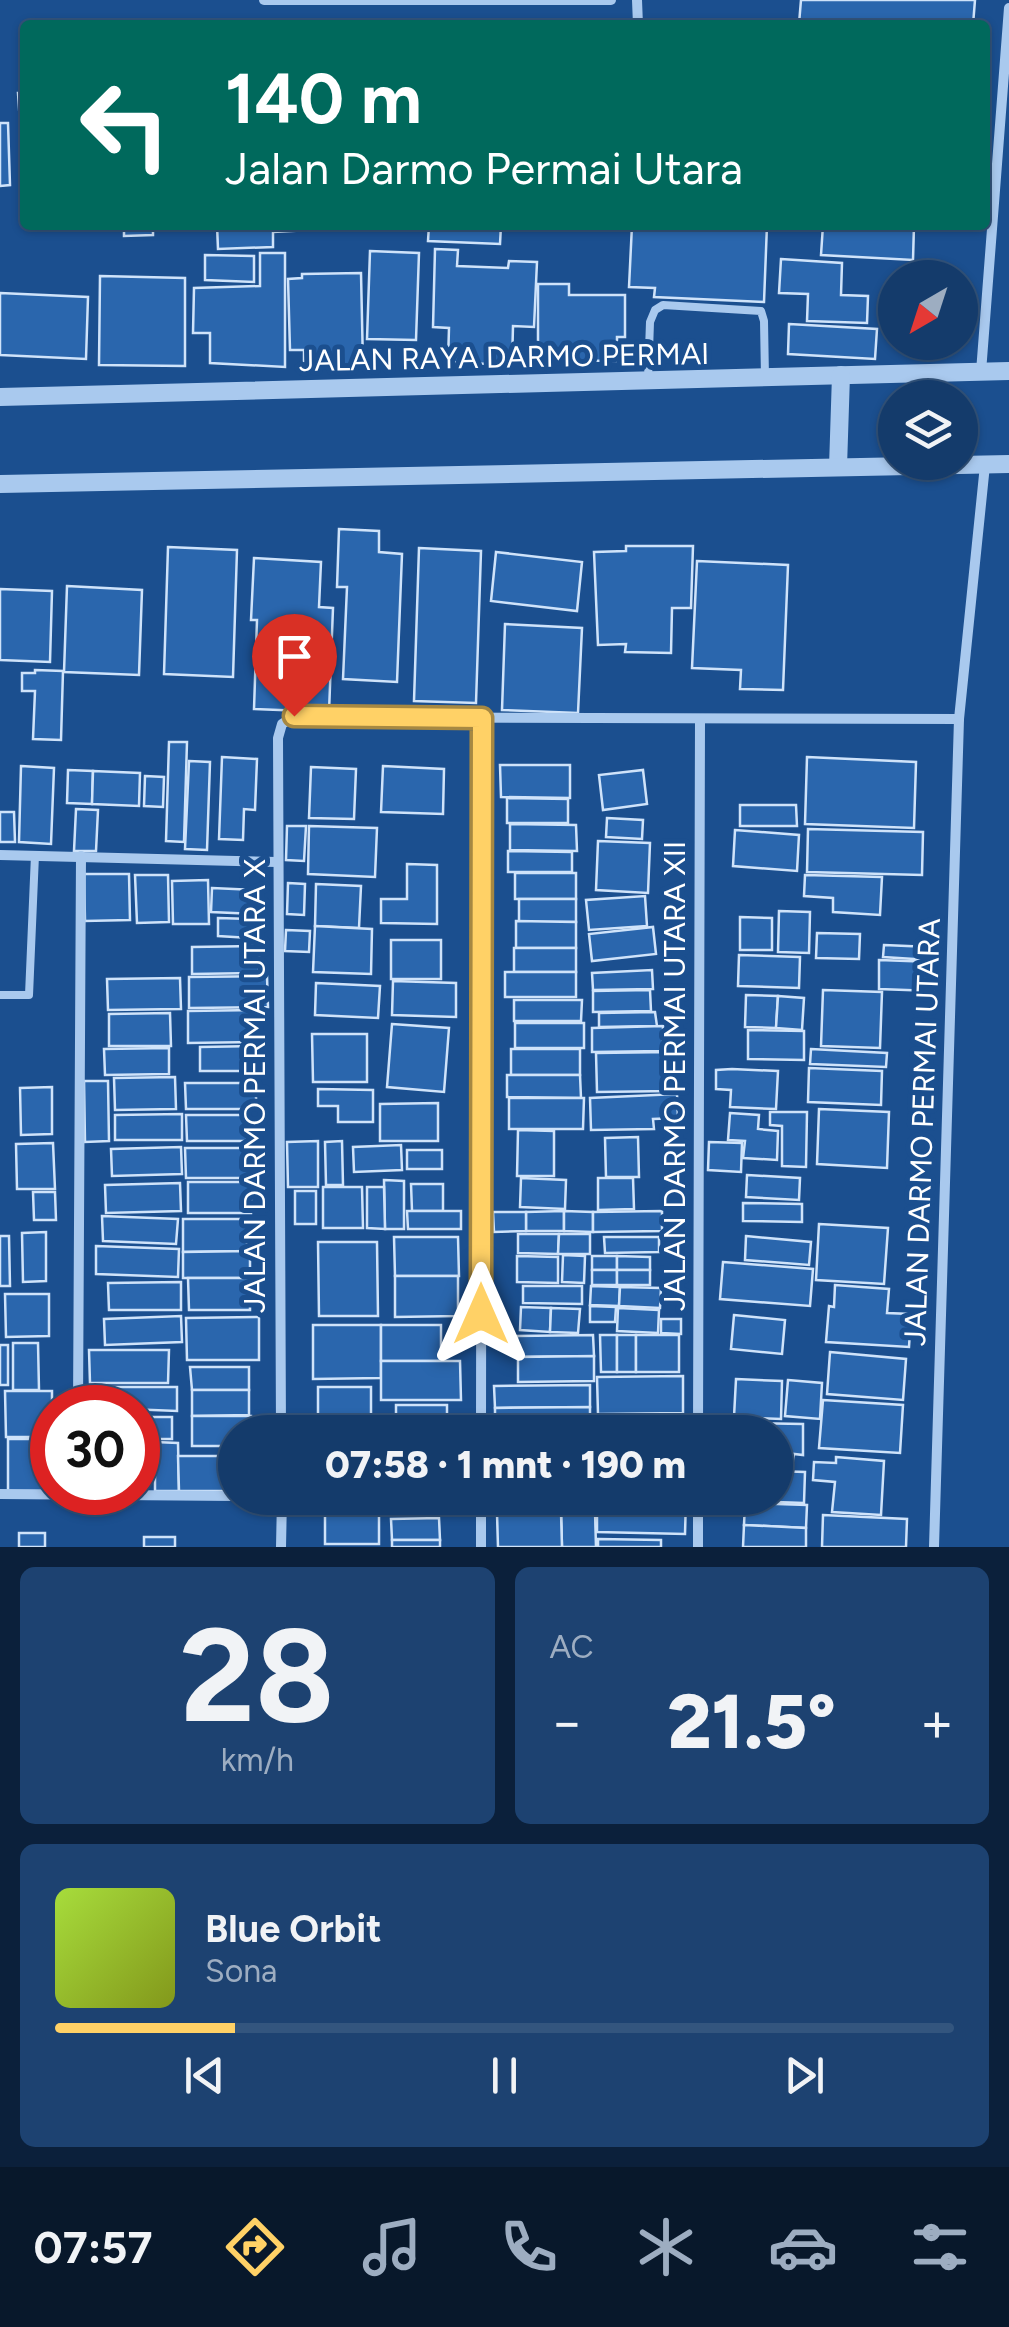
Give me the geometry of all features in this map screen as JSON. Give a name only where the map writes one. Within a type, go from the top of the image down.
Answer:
[{"type":"street","points":[[264,0],[611,0]]},
{"type":"street","points":[[981,372],[1009,8]]},
{"type":"street","name":"JALAN RAYA DARMO PERMAI","points":[[0,397],[1009,372]]},
{"type":"street","points":[[838,468],[841,376]]},
{"type":"street","name":"JALAN DARMO PERMAI UTARA","points":[[934,1547],[960,719],[985,464]]},
{"type":"street","points":[[0,484],[1009,464]]},
{"type":"street","name":"JALAN DARMO PERMAI UTARA X","points":[[281,1415],[277,862],[278,738],[282,724],[294,716],[482,718]]},
{"type":"street","points":[[481,1415],[482,718],[960,719]]},
{"type":"street","name":"JALAN DARMO PERMAI UTARA XII","points":[[698,1415],[700,720]]},
{"type":"street","points":[[0,855],[277,862]]},
{"type":"street","points":[[78,1385],[81,856]]},
{"type":"street","points":[[0,1494],[30,1494]]},
{"type":"street","points":[[160,1495],[218,1496]]},
{"type":"street","points":[[281,1547],[282,1515]]},
{"type":"street","points":[[481,1515],[481,1547]]},
{"type":"street","points":[[698,1515],[698,1547]]},
{"type":"lane","points":[[648,380],[650,322],[655,310],[663,305],[760,311],[764,321],[765,378]]},
{"type":"lane","points":[[0,995],[30,995],[35,855]]},
{"type":"building","points":[[801,0],[975,0],[973,20],[799,20]]},
{"type":"building","points":[[0,123],[8,123],[10,185],[0,186]]},
{"type":"building","points":[[124,230],[153,230],[153,235],[124,236]]},
{"type":"building","points":[[217,230],[309,230],[273,232],[273,247],[218,249]]},
{"type":"building","points":[[429,230],[501,230],[500,244],[428,241]]},
{"type":"building","points":[[632,230],[767,230],[764,302],[654,297],[655,288],[629,287]]},
{"type":"building","points":[[823,230],[914,230],[913,260],[821,255]]},
{"type":"building","points":[[435,249],[458,250],[457,266],[508,268],[509,261],[537,262],[534,327],[513,326],[512,365],[448,362],[449,328],[433,327]]},
{"type":"building","points":[[370,251],[419,253],[416,340],[367,339]]},
{"type":"building","points":[[260,253],[285,253],[285,367],[210,363],[210,333],[193,333],[194,288],[260,286]]},
{"type":"building","points":[[205,255],[254,256],[254,282],[205,280]]},
{"type":"building","points":[[781,259],[842,263],[841,295],[868,296],[867,323],[807,321],[808,294],[779,293]]},
{"type":"building","points":[[361,273],[363,365],[304,365],[304,350],[290,350],[288,279],[302,278],[302,274]]},
{"type":"building","points":[[100,276],[185,278],[185,366],[99,365]]},
{"type":"building","points":[[538,284],[569,284],[569,295],[625,295],[625,337],[617,337],[617,361],[538,360]]},
{"type":"building","points":[[0,293],[88,297],[86,359],[0,355]]},
{"type":"building","points":[[789,324],[877,329],[875,359],[788,354]]},
{"type":"building","points":[[339,529],[379,531],[379,552],[402,554],[397,682],[343,679],[347,587],[337,587]]},
{"type":"building","points":[[626,546],[693,546],[691,608],[672,608],[671,653],[625,652],[626,644],[598,645],[594,552],[626,551]]},
{"type":"building","points":[[168,547],[237,550],[233,677],[164,674]]},
{"type":"building","points":[[419,548],[481,551],[476,703],[414,701]]},
{"type":"building","points":[[496,552],[582,562],[577,611],[491,601]]},
{"type":"building","points":[[254,558],[321,562],[319,607],[333,608],[329,712],[254,709]]},
{"type":"building","points":[[697,561],[788,565],[783,690],[740,689],[741,670],[692,668]]},
{"type":"building","points":[[67,586],[142,590],[139,675],[64,672]]},
{"type":"building","points":[[0,589],[52,591],[50,662],[0,660]]},
{"type":"building","points":[[505,624],[582,628],[578,713],[502,710]]},
{"type":"building","points":[[63,671],[61,740],[33,739],[35,691],[22,691],[22,673]]},
{"type":"building","points":[[169,742],[187,742],[184,842],[166,841]]},
{"type":"building","points":[[222,757],[257,759],[255,810],[244,809],[243,840],[219,839]]},
{"type":"building","points":[[807,757],[916,762],[914,828],[805,824]]},
{"type":"building","points":[[189,761],[210,762],[207,850],[185,849]]},
{"type":"building","points":[[500,765],[570,765],[570,798],[501,797]]},
{"type":"building","points":[[21,766],[54,768],[51,844],[19,842]]},
{"type":"building","points":[[383,766],[444,769],[443,814],[381,812]]},
{"type":"building","points":[[311,767],[356,769],[354,819],[309,818]]},
{"type":"building","points":[[68,770],[93,771],[92,804],[67,803]]},
{"type":"building","points":[[643,770],[647,804],[603,810],[599,775]]},
{"type":"building","points":[[93,771],[140,773],[139,806],[92,804]]},
{"type":"building","points":[[145,776],[164,777],[163,807],[144,806]]},
{"type":"building","points":[[507,798],[568,799],[568,823],[507,823]]},
{"type":"building","points":[[740,805],[796,805],[797,826],[740,826]]},
{"type":"building","points":[[76,809],[98,810],[96,851],[74,851]]},
{"type":"building","points":[[0,812],[14,812],[15,842],[0,842]]},
{"type":"building","points":[[607,818],[643,820],[642,839],[606,837]]},
{"type":"building","points":[[510,824],[576,825],[577,851],[510,850]]},
{"type":"building","points":[[287,826],[306,826],[304,861],[286,860]]},
{"type":"building","points":[[309,826],[377,828],[375,877],[308,874]]},
{"type":"building","points":[[808,829],[923,832],[922,875],[807,872]]},
{"type":"building","points":[[735,830],[799,835],[797,871],[733,866]]},
{"type":"building","points":[[598,841],[650,843],[648,893],[596,890]]},
{"type":"building","points":[[508,851],[572,852],[572,872],[508,872]]},
{"type":"building","points":[[407,864],[437,865],[437,924],[381,923],[381,899],[407,899]]},
{"type":"building","points":[[515,873],[576,873],[576,899],[515,899]]},
{"type":"building","points":[[84,874],[129,874],[130,920],[85,921]]},
{"type":"building","points":[[135,875],[168,875],[169,922],[137,923]]},
{"type":"building","points":[[805,875],[882,877],[880,915],[833,912],[833,898],[804,896]]},
{"type":"building","points":[[208,880],[209,924],[173,924],[172,881]]},
{"type":"building","points":[[288,883],[305,884],[304,915],[287,914]]},
{"type":"building","points":[[316,884],[361,886],[359,928],[315,926]]},
{"type":"building","points":[[212,888],[257,890],[256,914],[211,912]]},
{"type":"building","points":[[645,896],[647,926],[589,930],[586,900]]},
{"type":"building","points":[[519,899],[576,899],[576,922],[519,922]]},
{"type":"building","points":[[779,911],[810,912],[809,953],[778,952]]},
{"type":"building","points":[[740,917],[772,918],[772,950],[740,950]]},
{"type":"building","points":[[218,918],[251,919],[250,938],[218,936]]},
{"type":"building","points":[[516,921],[576,922],[576,948],[516,948]]},
{"type":"building","points":[[315,926],[372,929],[371,974],[313,972]]},
{"type":"building","points":[[653,927],[656,954],[592,961],[589,934]]},
{"type":"building","points":[[286,930],[310,931],[309,952],[285,951]]},
{"type":"building","points":[[817,933],[860,934],[859,959],[816,958]]},
{"type":"building","points":[[391,940],[441,940],[441,979],[391,979]]},
{"type":"building","points":[[884,945],[930,947],[930,960],[883,957]]},
{"type":"building","points":[[259,946],[259,973],[192,974],[192,947]]},
{"type":"building","points":[[514,948],[576,948],[576,972],[514,972]]},
{"type":"building","points":[[739,955],[800,957],[799,988],[738,986]]},
{"type":"building","points":[[879,960],[934,962],[933,991],[879,989]]},
{"type":"building","points":[[652,970],[653,989],[593,990],[592,973]]},
{"type":"building","points":[[505,972],[576,972],[576,997],[505,997]]},
{"type":"building","points":[[267,976],[268,1007],[189,1008],[189,977]]},
{"type":"building","points":[[180,978],[181,1009],[108,1010],[107,979]]},
{"type":"building","points":[[393,981],[456,983],[456,1017],[392,1015]]},
{"type":"building","points":[[316,983],[380,986],[378,1018],[315,1015]]},
{"type":"building","points":[[650,990],[651,1011],[593,1012],[593,991]]},
{"type":"building","points":[[823,990],[882,992],[880,1048],[821,1046]]},
{"type":"building","points":[[746,995],[778,996],[776,1028],[745,1027]]},
{"type":"building","points":[[778,996],[804,998],[802,1030],[776,1028]]},
{"type":"building","points":[[514,1000],[582,1000],[581,1021],[514,1021]]},
{"type":"building","points":[[258,1010],[258,1042],[188,1043],[188,1011]]},
{"type":"building","points":[[655,1012],[657,1026],[599,1027],[599,1013]]},
{"type":"building","points":[[170,1013],[171,1046],[109,1046],[109,1014]]},
{"type":"building","points":[[515,1023],[584,1023],[584,1048],[515,1048]]},
{"type":"building","points":[[392,1024],[449,1028],[444,1092],[387,1087]]},
{"type":"building","points":[[663,1026],[663,1051],[592,1052],[592,1028]]},
{"type":"building","points":[[748,1030],[804,1031],[804,1060],[748,1059]]},
{"type":"building","points":[[312,1034],[367,1034],[367,1082],[313,1082]]},
{"type":"building","points":[[261,1046],[262,1071],[200,1071],[200,1047]]},
{"type":"building","points":[[169,1048],[169,1074],[105,1075],[104,1049]]},
{"type":"building","points":[[511,1049],[580,1049],[580,1075],[511,1075]]},
{"type":"building","points":[[811,1049],[887,1053],[886,1067],[810,1064]]},
{"type":"building","points":[[670,1052],[671,1091],[597,1092],[596,1053]]},
{"type":"building","points":[[809,1068],[882,1071],[881,1105],[808,1102]]},
{"type":"building","points":[[716,1070],[778,1071],[776,1109],[730,1107],[731,1090],[716,1089]]},
{"type":"building","points":[[507,1075],[580,1075],[581,1098],[507,1097]]},
{"type":"building","points":[[175,1077],[176,1109],[115,1110],[114,1078]]},
{"type":"building","points":[[84,1081],[108,1081],[109,1141],[85,1142]]},
{"type":"building","points":[[185,1083],[256,1083],[256,1109],[186,1109]]},
{"type":"building","points":[[52,1087],[52,1134],[21,1135],[20,1088]]},
{"type":"building","points":[[318,1089],[373,1090],[373,1122],[338,1122],[338,1106],[318,1106]]},
{"type":"building","points":[[677,1094],[678,1118],[653,1119],[654,1129],[591,1130],[590,1098]]},
{"type":"building","points":[[509,1098],[584,1098],[583,1129],[509,1129]]},
{"type":"building","points":[[438,1103],[438,1141],[380,1141],[380,1104]]},
{"type":"building","points":[[819,1109],[889,1112],[887,1168],[817,1164]]},
{"type":"building","points":[[770,1112],[807,1112],[806,1167],[782,1166],[782,1126],[770,1125]]},
{"type":"building","points":[[730,1113],[759,1115],[758,1129],[778,1131],[777,1160],[743,1158],[745,1141],[728,1140]]},
{"type":"building","points":[[182,1114],[182,1140],[115,1140],[115,1115]]},
{"type":"building","points":[[186,1115],[247,1115],[247,1141],[187,1141]]},
{"type":"building","points":[[518,1130],[554,1131],[554,1176],[517,1176]]},
{"type":"building","points":[[638,1137],[639,1177],[606,1177],[605,1138]]},
{"type":"building","points":[[318,1141],[318,1187],[288,1187],[287,1142]]},
{"type":"building","points":[[342,1141],[343,1185],[326,1185],[325,1142]]},
{"type":"building","points":[[709,1142],[742,1143],[741,1172],[708,1170]]},
{"type":"building","points":[[53,1143],[55,1189],[17,1189],[16,1144]]},
{"type":"building","points":[[401,1145],[402,1170],[354,1172],[353,1147]]},
{"type":"building","points":[[181,1147],[182,1174],[112,1176],[111,1149]]},
{"type":"building","points":[[185,1148],[252,1148],[253,1178],[186,1178]]},
{"type":"building","points":[[407,1150],[442,1150],[442,1169],[407,1169]]},
{"type":"building","points":[[747,1175],[800,1178],[799,1200],[746,1197]]},
{"type":"building","points":[[521,1178],[566,1180],[565,1209],[520,1207]]},
{"type":"building","points":[[598,1178],[633,1178],[634,1209],[598,1210]]},
{"type":"building","points":[[384,1180],[404,1181],[404,1229],[385,1229]]},
{"type":"building","points":[[188,1182],[251,1182],[251,1213],[188,1213]]},
{"type":"building","points":[[180,1183],[181,1211],[106,1213],[105,1185]]},
{"type":"building","points":[[411,1184],[443,1184],[443,1211],[412,1211]]},
{"type":"building","points":[[323,1187],[362,1187],[363,1228],[323,1228]]},
{"type":"building","points":[[367,1187],[384,1187],[385,1229],[367,1228]]},
{"type":"building","points":[[295,1191],[316,1191],[316,1224],[295,1224]]},
{"type":"building","points":[[33,1192],[55,1192],[56,1220],[34,1220]]},
{"type":"building","points":[[743,1203],[802,1204],[802,1222],[743,1221]]},
{"type":"building","points":[[407,1211],[461,1211],[461,1229],[408,1229]]},
{"type":"building","points":[[564,1211],[564,1231],[526,1231],[526,1212]]},
{"type":"building","points":[[564,1211],[593,1212],[593,1232],[564,1231]]},
{"type":"building","points":[[662,1211],[662,1231],[593,1232],[593,1212]]},
{"type":"building","points":[[493,1212],[526,1212],[526,1231],[494,1232]]},
{"type":"building","points":[[102,1216],[178,1219],[176,1244],[103,1241]]},
{"type":"building","points":[[183,1219],[247,1219],[247,1251],[183,1252]]},
{"type":"building","points":[[819,1224],[888,1228],[884,1284],[816,1280]]},
{"type":"building","points":[[46,1232],[46,1281],[23,1282],[22,1233]]},
{"type":"building","points":[[518,1234],[559,1234],[558,1254],[518,1253]]},
{"type":"building","points":[[559,1234],[590,1234],[590,1254],[558,1254]]},
{"type":"building","points":[[0,1236],[9,1236],[10,1286],[0,1286]]},
{"type":"building","points":[[746,1236],[811,1242],[809,1265],[745,1260]]},
{"type":"building","points":[[394,1237],[458,1237],[459,1276],[395,1276]]},
{"type":"building","points":[[604,1237],[659,1237],[659,1252],[605,1253]]},
{"type":"building","points":[[318,1242],[377,1242],[378,1316],[319,1316]]},
{"type":"building","points":[[96,1246],[179,1249],[178,1277],[96,1274]]},
{"type":"building","points":[[250,1251],[250,1278],[183,1278],[183,1252]]},
{"type":"building","points":[[563,1255],[585,1256],[584,1283],[562,1282]]},
{"type":"building","points":[[517,1256],[558,1257],[558,1283],[517,1282]]},
{"type":"building","points":[[592,1256],[617,1256],[617,1270],[592,1270]]},
{"type":"building","points":[[617,1256],[650,1257],[650,1270],[617,1270]]},
{"type":"building","points":[[723,1262],[813,1269],[810,1306],[720,1299]]},
{"type":"building","points":[[592,1270],[617,1270],[617,1285],[592,1285]]},
{"type":"building","points":[[617,1270],[650,1270],[650,1285],[617,1285]]},
{"type":"building","points":[[395,1276],[458,1276],[458,1316],[395,1317]]},
{"type":"building","points":[[188,1278],[250,1278],[250,1310],[189,1310]]},
{"type":"building","points":[[181,1282],[181,1310],[109,1310],[108,1283]]},
{"type":"building","points":[[835,1285],[889,1289],[887,1313],[911,1314],[909,1347],[826,1342]]},
{"type":"building","points":[[523,1286],[582,1286],[582,1304],[523,1303]]},
{"type":"building","points":[[591,1286],[620,1287],[619,1306],[590,1305]]},
{"type":"building","points":[[620,1287],[661,1288],[660,1308],[619,1306]]},
{"type":"building","points":[[5,1294],[49,1294],[49,1336],[6,1337]]},
{"type":"building","points":[[590,1306],[616,1307],[615,1322],[590,1322]]},
{"type":"building","points":[[521,1307],[551,1308],[550,1332],[520,1330]]},
{"type":"building","points":[[551,1308],[580,1309],[578,1333],[550,1332]]},
{"type":"building","points":[[618,1308],[659,1310],[658,1333],[617,1331]]},
{"type":"building","points":[[734,1315],[785,1320],[782,1354],[731,1349]]},
{"type":"building","points":[[181,1316],[182,1342],[105,1345],[104,1319]]},
{"type":"building","points":[[259,1317],[259,1360],[187,1360],[186,1318]]},
{"type":"building","points":[[661,1319],[681,1319],[681,1334],[661,1333]]},
{"type":"building","points":[[313,1325],[381,1325],[381,1378],[313,1379]]},
{"type":"building","points":[[381,1325],[441,1325],[441,1361],[381,1361]]},
{"type":"building","points":[[593,1335],[594,1356],[518,1357],[517,1336]]},
{"type":"building","points":[[600,1335],[617,1335],[617,1372],[601,1372]]},
{"type":"building","points":[[617,1335],[636,1335],[636,1372],[617,1372]]},
{"type":"building","points":[[636,1335],[679,1335],[679,1372],[636,1372]]},
{"type":"building","points":[[13,1343],[38,1343],[39,1385],[30,1385],[30,1390],[13,1390]]},
{"type":"building","points":[[0,1345],[8,1345],[8,1385],[0,1385]]},
{"type":"building","points":[[89,1350],[169,1350],[168,1383],[90,1383]]},
{"type":"building","points":[[830,1352],[906,1359],[903,1400],[827,1394]]},
{"type":"building","points":[[594,1356],[594,1381],[518,1382],[518,1357]]},
{"type":"building","points":[[381,1361],[460,1361],[461,1400],[381,1400]]},
{"type":"building","points":[[190,1367],[249,1367],[249,1390],[192,1390]]},
{"type":"building","points":[[683,1376],[683,1413],[598,1414],[597,1377]]},
{"type":"building","points":[[736,1379],[782,1381],[781,1415],[734,1415]]},
{"type":"building","points":[[788,1380],[822,1383],[820,1419],[785,1415]]},
{"type":"building","points":[[590,1385],[590,1407],[495,1408],[494,1386]]},
{"type":"building","points":[[160,1387],[177,1387],[177,1411],[160,1410]]},
{"type":"building","points":[[318,1387],[371,1387],[371,1415],[318,1415]]},
{"type":"building","points":[[192,1390],[249,1390],[249,1415],[192,1416]]},
{"type":"building","points":[[5,1391],[30,1391],[30,1437],[6,1437]]},
{"type":"building","points":[[823,1400],[903,1405],[900,1453],[819,1448]]},
{"type":"building","points":[[396,1405],[447,1405],[447,1415],[396,1415]]},
{"type":"building","points":[[590,1407],[590,1415],[495,1415],[495,1408]]},
{"type":"building","points":[[192,1416],[218,1416],[218,1446],[192,1446]]},
{"type":"building","points":[[160,1417],[172,1417],[172,1439],[160,1439]]},
{"type":"building","points":[[793,1424],[803,1424],[803,1455],[794,1454],[793,1461]]},
{"type":"building","points":[[8,1439],[30,1439],[30,1491],[8,1491]]},
{"type":"building","points":[[160,1442],[178,1443],[179,1491],[160,1491]]},
{"type":"building","points":[[178,1456],[218,1456],[218,1491],[179,1491]]},
{"type":"building","points":[[836,1457],[884,1461],[881,1515],[832,1512],[835,1482],[813,1480],[814,1462],[836,1463]]},
{"type":"building","points":[[793,1472],[805,1472],[804,1503],[793,1503]]},
{"type":"building","points":[[793,1505],[807,1505],[806,1528],[744,1525],[744,1515],[793,1515]]},
{"type":"building","points":[[325,1515],[379,1515],[379,1544],[325,1544]]},
{"type":"building","points":[[497,1515],[561,1515],[562,1547],[498,1547]]},
{"type":"building","points":[[561,1515],[595,1515],[596,1547],[562,1547]]},
{"type":"building","points":[[597,1515],[686,1515],[685,1534],[597,1532]]},
{"type":"building","points":[[823,1515],[907,1519],[906,1547],[822,1547]]},
{"type":"building","points":[[439,1518],[440,1540],[392,1540],[391,1519]]},
{"type":"building","points":[[744,1525],[806,1528],[806,1547],[743,1547]]},
{"type":"building","points":[[19,1533],[45,1533],[45,1547],[19,1547]]},
{"type":"building","points":[[144,1537],[175,1537],[175,1547],[144,1547]]},
{"type":"building","points":[[598,1539],[661,1540],[661,1547],[598,1547]]},
{"type":"building","points":[[392,1540],[440,1540],[440,1547],[392,1547]]},
{"type":"route","points":[[294,716],[482,718],[481,1314]]}]
